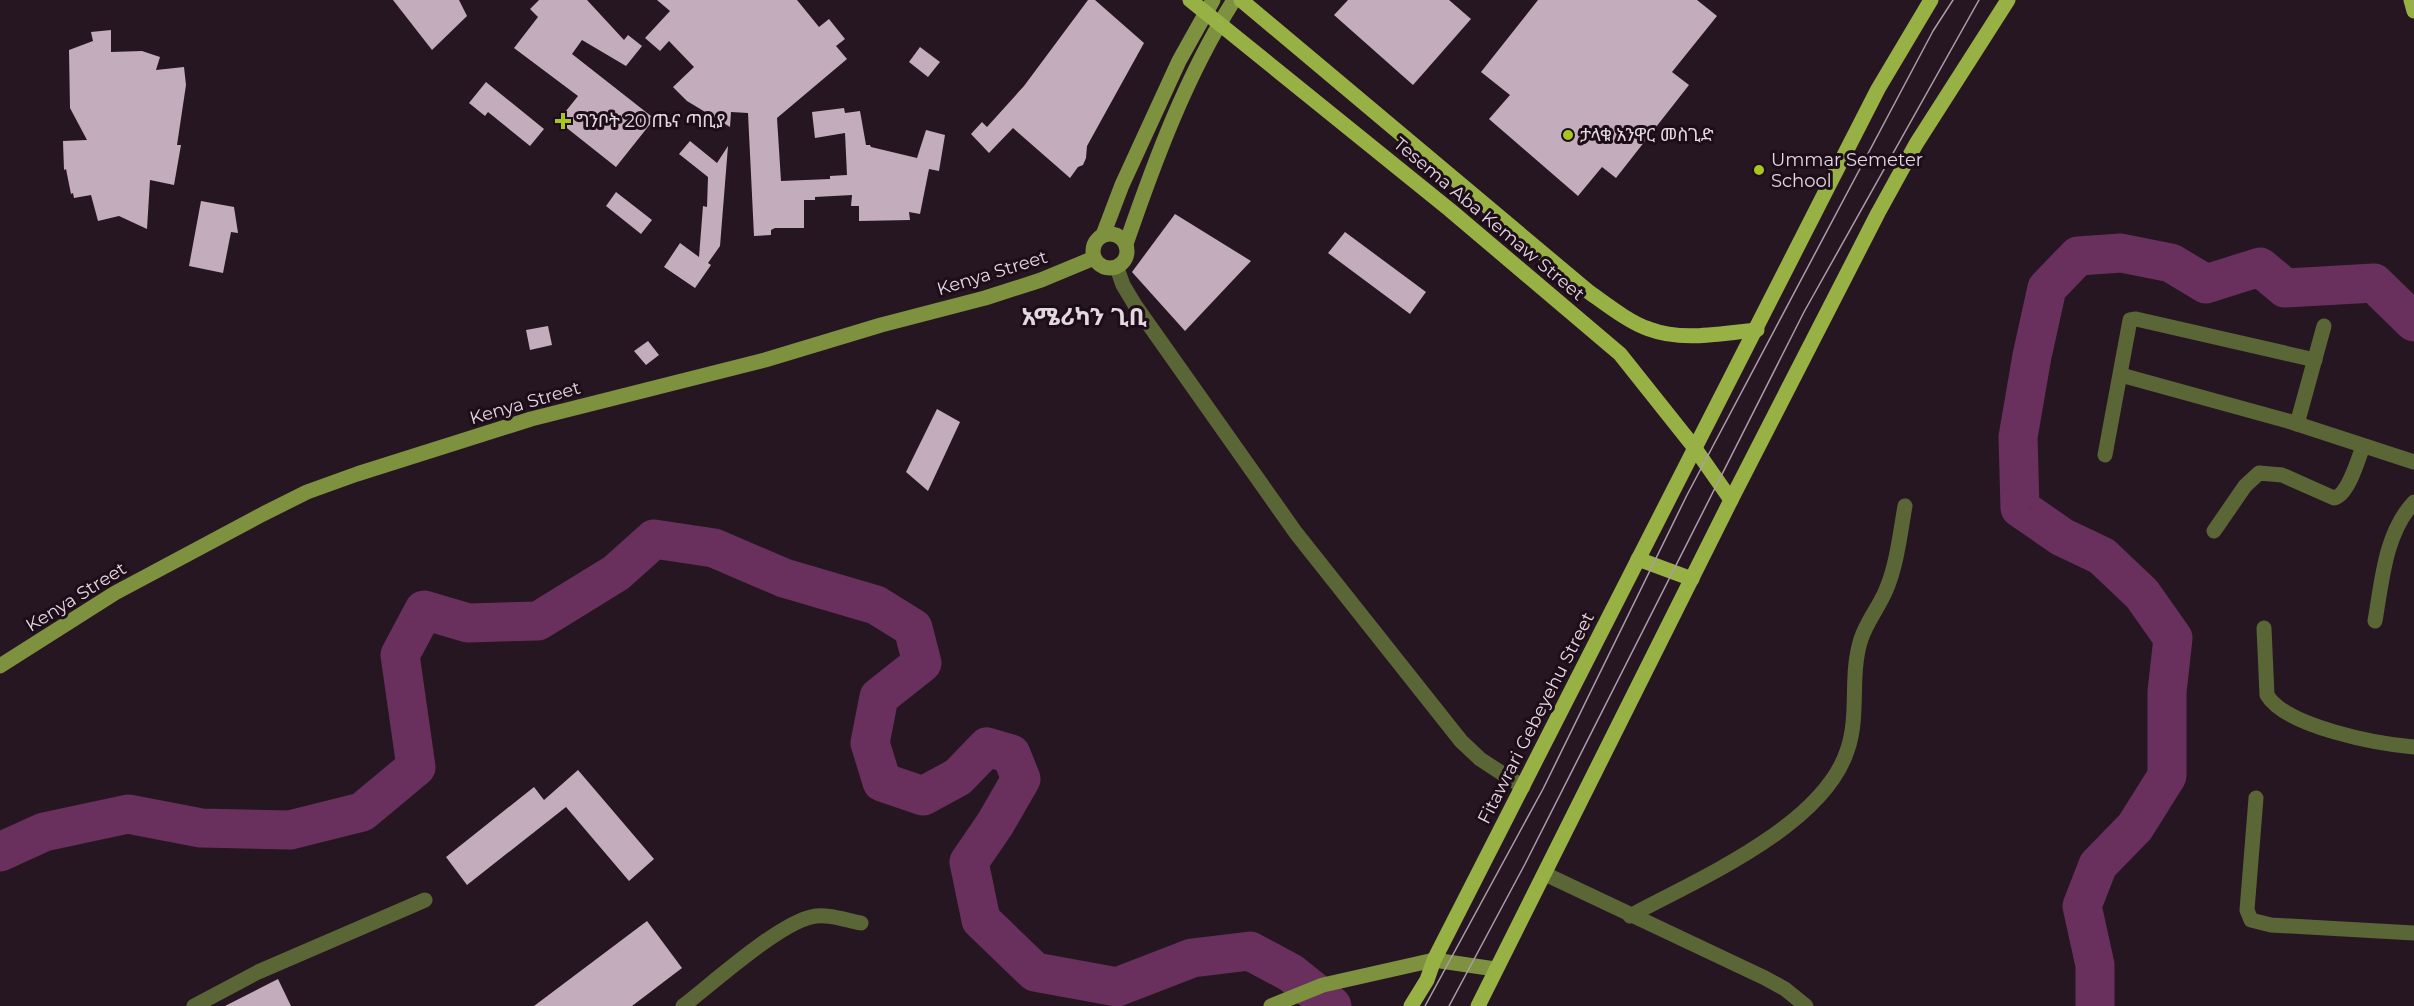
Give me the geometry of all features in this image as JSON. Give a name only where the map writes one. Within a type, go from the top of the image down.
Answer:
[{"type":"main road","name":"Tesema Aba Kemaw Street","points":[[1190,0],[1209,6],[1219,24],[1450,210],[1620,354],[1694,447],[1731,500]]},
{"type":"main road","points":[[1209,6],[1179,61],[1144,136],[1103,235],[1093,245],[1094,258],[1103,268],[1117,268],[1126,258],[1126,244],[1170,124],[1200,56],[1234,0]]},
{"type":"main road","name":"Tesema Aba Kemaw Street","points":[[1241,0],[1588,292],[1647,329],[1669,335],[1695,336],[1757,330]]},
{"type":"main road","name":"Fitawrari Gebeyehu Street","points":[[1411,1006],[1427,980],[1434,960],[1873,99],[1931,0]]},
{"type":"main road","points":[[1478,1006],[1731,500],[1916,144],[2008,0]]},
{"type":"main road","points":[[2411,0],[2414,11]]},
{"type":"main road","points":[[1103,235],[1116,235],[1126,244]]},
{"type":"main road","name":"Kenya Street","points":[[0,666],[114,593],[307,492],[531,419],[765,360],[881,325],[985,298],[1041,280],[1094,258]]},
{"type":"main road","points":[[1638,559],[1692,579]]},
{"type":"main road","points":[[1272,1005],[1323,986],[1434,960],[1495,969]]},
{"type":"street","points":[[1117,268],[1123,285],[1135,305],[1296,533],[1461,741],[1480,759],[1523,787]]},
{"type":"street","points":[[2105,455],[2129,323],[2133,319],[2315,360]]},
{"type":"street","points":[[2297,424],[2324,326]]},
{"type":"street","points":[[2121,375],[2297,424],[2414,462]]},
{"type":"street","points":[[2214,531],[2245,486],[2259,473],[2282,475],[2334,498],[2338,497],[2344,491],[2363,446]]},
{"type":"street","points":[[2375,621],[2389,547],[2404,513],[2414,502]]},
{"type":"street","points":[[1630,916],[1769,838],[1799,816],[1835,778],[1847,753],[1854,726],[1855,663],[1861,639],[1886,592],[1893,569],[1905,506]]},
{"type":"street","points":[[2264,628],[2267,695],[2272,704],[2290,715],[2362,739],[2414,747]]},
{"type":"street","points":[[2256,798],[2247,910],[2251,920],[2271,925],[2414,933]]},
{"type":"street","points":[[1545,874],[1764,978],[1785,989],[1806,1006]]},
{"type":"street","points":[[194,1006],[258,972],[425,900]]},
{"type":"street","points":[[683,1006],[767,941],[799,921],[812,916],[825,916],[861,923]]},
{"type":"building","points":[[393,0],[459,0],[467,16],[432,50]]},
{"type":"building","points":[[539,0],[587,0],[624,40],[628,35],[642,46],[626,66],[582,40],[572,54],[651,116],[651,123],[616,167],[558,121],[578,96],[514,48],[538,17],[530,9]]},
{"type":"building","points":[[657,0],[797,0],[819,27],[829,19],[845,39],[836,46],[847,59],[777,118],[781,181],[830,179],[830,176],[847,175],[845,133],[815,138],[812,112],[844,108],[845,113],[860,111],[866,145],[871,147],[917,158],[926,130],[945,135],[939,171],[929,169],[920,214],[909,212],[910,220],[859,221],[859,206],[851,206],[852,195],[815,197],[815,200],[804,200],[804,228],[775,228],[771,230],[771,235],[754,236],[748,113],[731,112],[730,127],[687,101],[673,87],[694,67],[669,41],[660,51],[645,38],[670,11]]},
{"type":"building","points":[[1088,0],[1095,0],[1144,43],[1087,146],[1083,165],[1078,167],[1070,178],[1013,128],[989,153],[971,134],[982,122],[987,127],[1024,86]]},
{"type":"building","points":[[1348,0],[1449,0],[1471,19],[1413,85],[1334,15]]},
{"type":"building","points":[[1538,0],[1697,0],[1717,16],[1672,72],[1689,85],[1616,178],[1602,167],[1578,196],[1489,119],[1510,95],[1481,72]]},
{"type":"building","points":[[111,30],[111,52],[142,51],[160,57],[156,70],[184,67],[186,85],[177,145],[181,145],[174,185],[150,180],[147,229],[119,216],[98,221],[91,195],[74,198],[73,193],[71,194],[66,169],[64,170],[63,141],[87,140],[70,108],[69,50],[93,41],[91,32]]},
{"type":"building","points":[[920,47],[940,62],[928,77],[909,62]]},
{"type":"building","points":[[486,82],[544,129],[530,146],[488,112],[485,116],[469,103]]},
{"type":"building","points":[[690,141],[717,163],[728,146],[720,246],[708,263],[711,265],[695,288],[664,267],[680,243],[699,257],[703,206],[707,207],[708,177],[679,154]]},
{"type":"building","points":[[616,192],[652,220],[641,234],[606,206]]},
{"type":"building","points":[[201,201],[234,207],[238,233],[231,232],[223,273],[189,266]]},
{"type":"building","points":[[1175,214],[1251,261],[1185,331],[1132,272]]},
{"type":"building","points":[[1345,232],[1426,292],[1410,314],[1328,253]]},
{"type":"building","points":[[548,326],[552,345],[530,350],[526,330]]},
{"type":"building","points":[[648,341],[659,355],[646,365],[634,351]]},
{"type":"building","points":[[937,409],[960,422],[928,491],[906,472]]},
{"type":"building","points":[[578,770],[654,859],[629,881],[566,807],[467,885],[446,857],[534,787],[544,800]]},
{"type":"building","points":[[647,921],[682,968],[632,1006],[534,1006]]},
{"type":"building","points":[[278,979],[291,1006],[225,1006]]},
{"type":"waterway","points":[[2095,1006],[2095,965],[2082,906],[2098,865],[2135,827],[2167,776],[2167,692],[2173,638],[2142,594],[2102,556],[2062,537],[2020,508],[2018,437],[2047,288],[2078,256],[2121,253],[2171,263],[2206,284],[2260,267],[2285,288],[2374,283],[2414,322]]},
{"type":"waterway","points":[[0,852],[44,832],[128,814],[201,828],[290,830],[362,812],[416,767],[400,655],[424,610],[468,623],[538,621],[616,573],[654,539],[714,548],[784,578],[876,605],[913,628],[922,663],[879,697],[870,743],[882,782],[923,796],[958,777],[987,747],[1011,754],[1021,779],[995,824],[969,862],[981,920],[1035,972],[1117,987],[1192,958],[1250,951],[1291,973],[1332,1006]]},
{"type":"tram line","points":[[1425,1006],[1543,789],[1687,495],[1933,31],[1953,0]]},
{"type":"tram line","points":[[1449,1006],[1525,864],[1804,312],[1979,0]]},
{"type":"place","name":"ግንቦት 20 ጤና ጣቢያ","points":[[563,121]]},
{"type":"place","name":"ታላቁ አንዋር መስጊድ","points":[[1568,135]]},
{"type":"place","name":"Ummar Semeter School","points":[[1759,170]]},
{"type":"district","name":"አሜሪካን ጊቢ","points":[[1084,317]]}]
